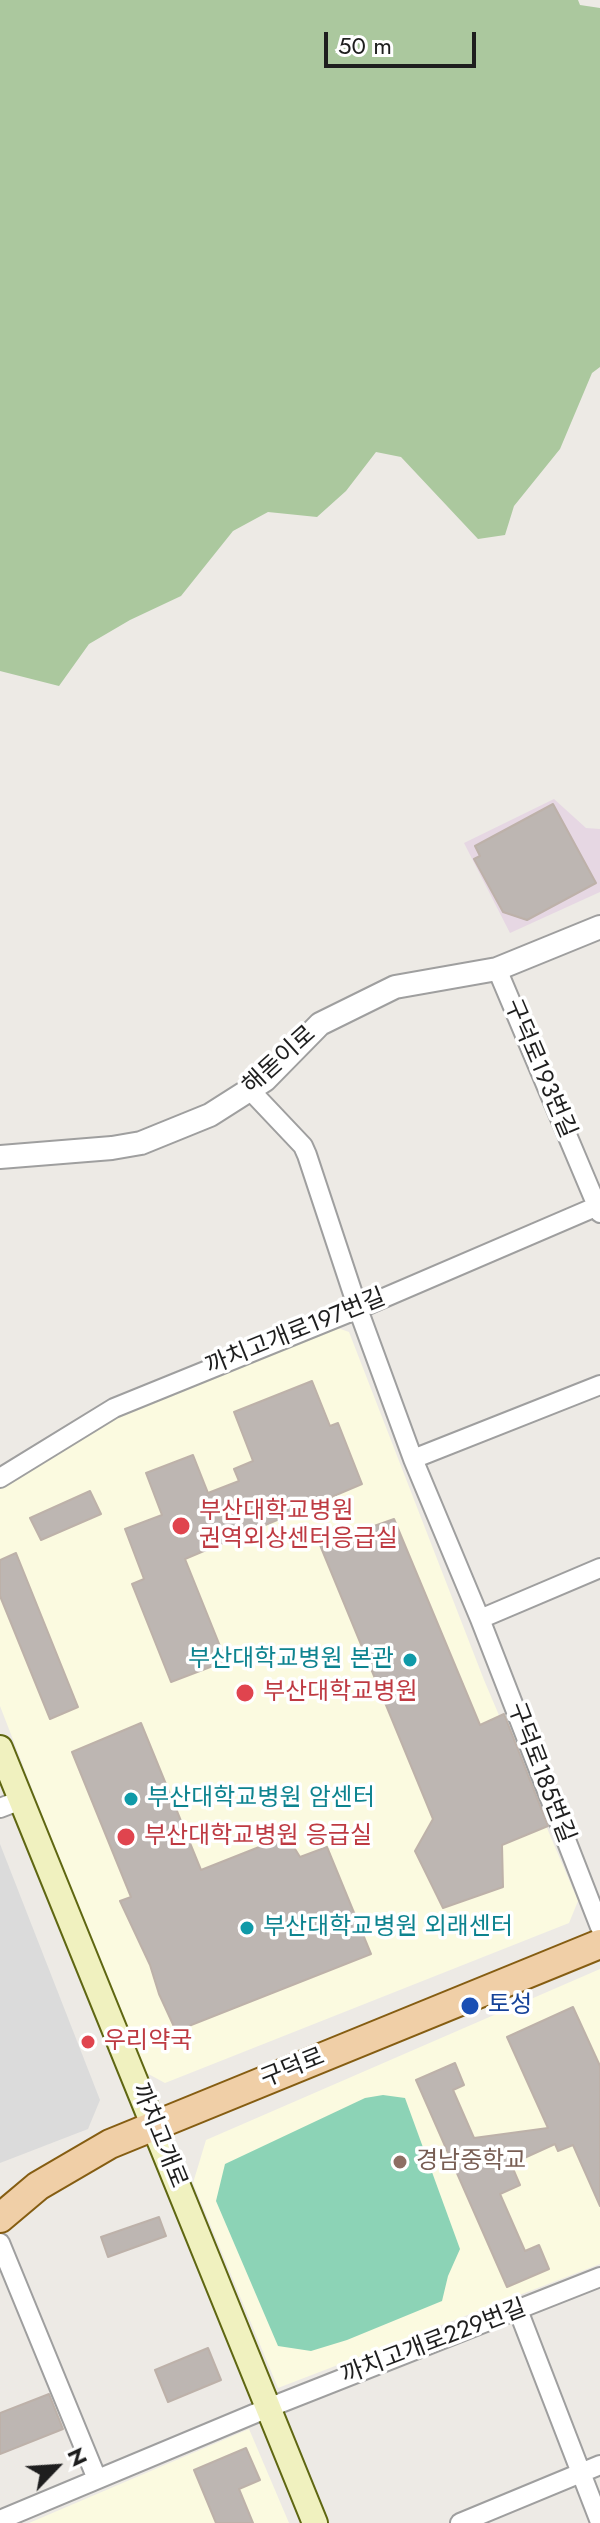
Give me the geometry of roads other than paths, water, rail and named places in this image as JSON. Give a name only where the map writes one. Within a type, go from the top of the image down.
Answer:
[{"type":"main road","name":"까치고개로","points":[[0,1748],[10,1804],[154,2126],[315,2523]]},
{"type":"main road","name":"구덕로","points":[[0,2218],[50,2179],[110,2144],[600,1944]]},
{"type":"street","name":"해돋이로","points":[[0,1157],[141,1143],[210,1115],[265,1080],[320,1024],[382,993],[395,987],[497,969],[600,927]]},
{"type":"street","name":"구덕로193번길","points":[[497,969],[599,1208]]},
{"type":"street","name":"구덕로185번길","points":[[250,1090],[303,1146],[413,1459],[480,1619],[600,1927]]},
{"type":"street","name":"까치고개로197번길","points":[[0,1478],[114,1408],[599,1208]]},
{"type":"street","points":[[413,1459],[600,1385]]},
{"type":"street","points":[[480,1619],[600,1568]]},
{"type":"street","points":[[0,2243],[97,2479]]},
{"type":"street","name":"까치고개로229번길","points":[[0,2520],[268,2408],[600,2277]]},
{"type":"street","points":[[518,2310],[600,2522]]},
{"type":"street","points":[[460,2523],[600,2465]]},
{"type":"place","name":"부산대학교병원 권역외상센터응급실","points":[[181,1526]]},
{"type":"place","name":"부산대학교병원 본관","points":[[410,1660]]},
{"type":"place","name":"부산대학교병원","points":[[245,1693]]},
{"type":"place","name":"부산대학교병원 암센터","points":[[131,1799]]},
{"type":"place","name":"부산대학교병원 응급실","points":[[126,1837]]},
{"type":"place","name":"부산대학교병원 외래센터","points":[[247,1928]]},
{"type":"place","name":"토성","points":[[470,2006]]},
{"type":"place","name":"우리약국","points":[[88,2042]]},
{"type":"place","name":"경남중학교","points":[[400,2162]]}]
